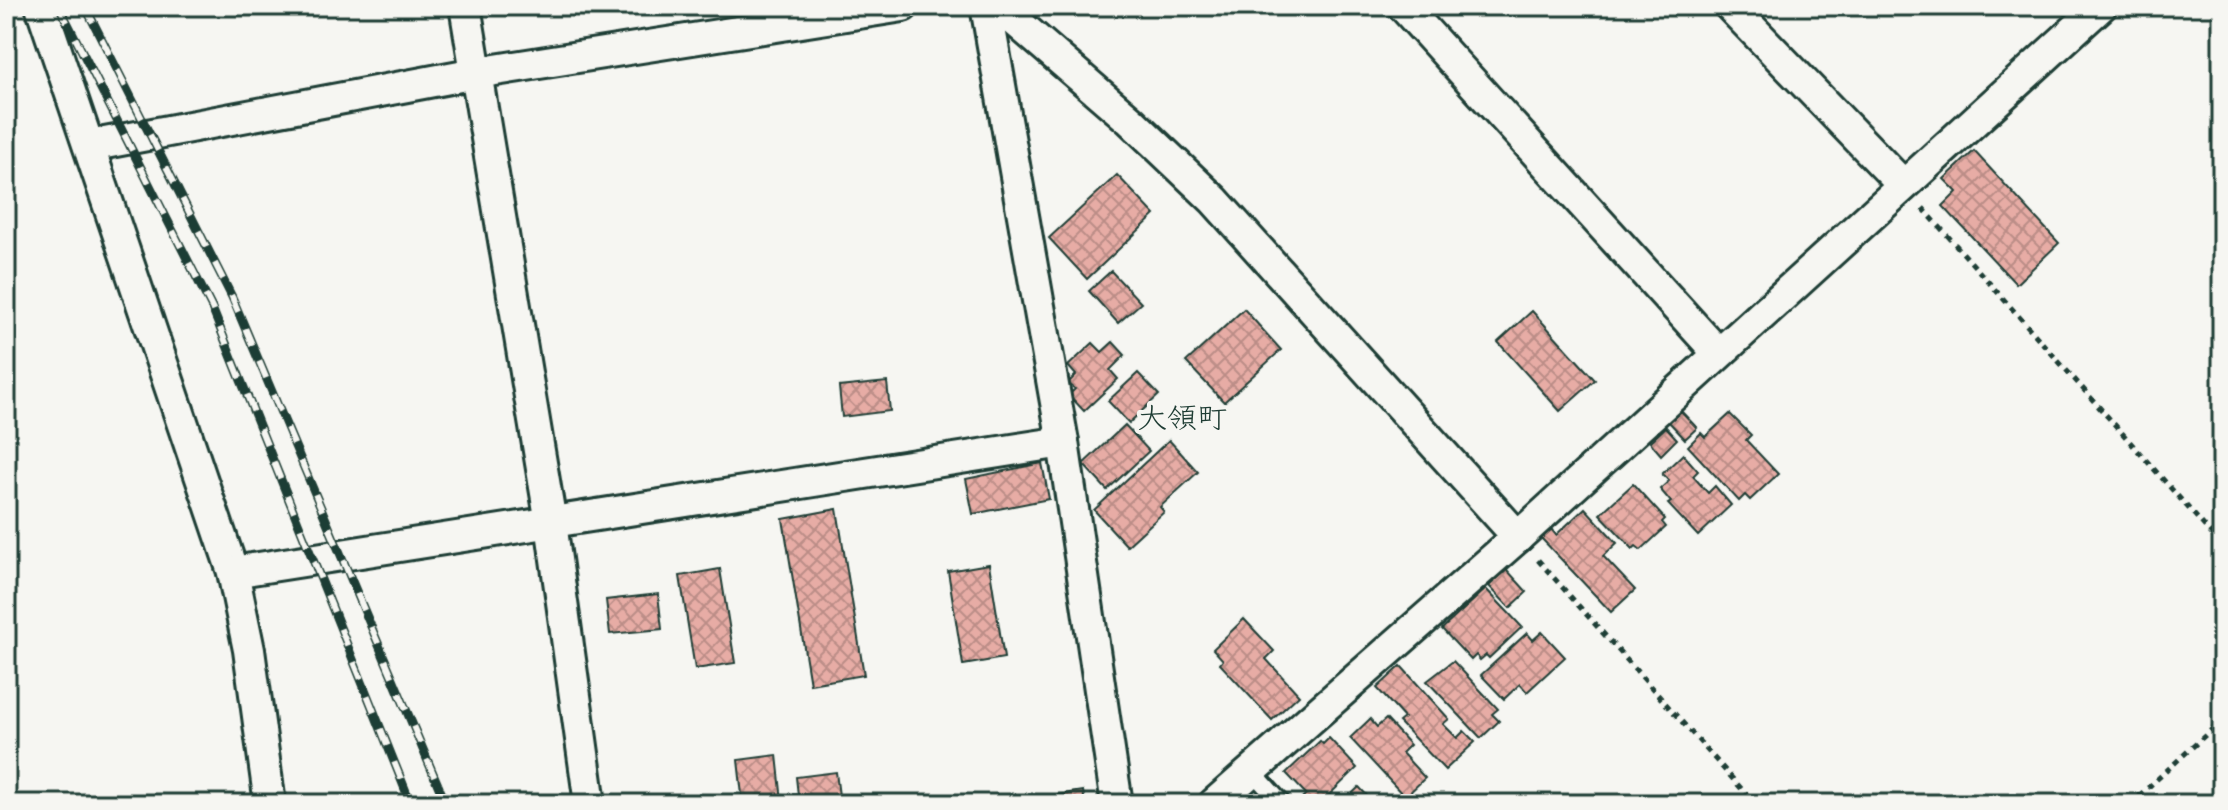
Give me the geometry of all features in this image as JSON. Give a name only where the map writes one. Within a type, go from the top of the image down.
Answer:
[{"type":"street","points":[[41,6],[233,572],[249,650],[270,804]]},
{"type":"street","points":[[465,6],[551,523],[590,804]]},
{"type":"street","points":[[89,146],[476,73],[903,6]]},
{"type":"street","points":[[986,6],[1063,442],[1117,804]]},
{"type":"street","points":[[998,6],[1130,120],[1214,200],[1518,537]]},
{"type":"street","points":[[1403,6],[1718,353]]},
{"type":"street","points":[[1730,6],[1902,184]]},
{"type":"street","points":[[1214,804],[1518,537],[1902,184],[2101,6]]},
{"type":"street","points":[[233,572],[1063,442]]},
{"type":"lane","points":[[1252,771],[1282,804]]},
{"type":"path","points":[[1902,184],[2222,546]]},
{"type":"path","points":[[1518,537],[1755,804]]},
{"type":"path","points":[[2130,804],[2222,720]]},
{"type":"building","points":[[1974,151],[2059,243],[2016,284],[1943,206],[1957,192],[1944,179]]},
{"type":"building","points":[[1117,175],[1155,215],[1087,279],[1049,238]]},
{"type":"building","points":[[1111,271],[1141,303],[1118,323],[1089,291]]},
{"type":"building","points":[[1244,309],[1281,350],[1224,402],[1186,362]]},
{"type":"building","points":[[1532,311],[1595,380],[1560,411],[1498,342]]},
{"type":"building","points":[[1113,342],[1125,355],[1110,370],[1118,379],[1084,411],[1069,395],[1075,389],[1068,383],[1076,375],[1068,366],[1093,343],[1102,352]]},
{"type":"building","points":[[1138,373],[1159,395],[1129,423],[1108,401]]},
{"type":"building","points":[[887,382],[890,411],[842,417],[839,387]]},
{"type":"building","points":[[1681,411],[1697,428],[1685,439],[1669,422]]},
{"type":"building","points":[[1730,414],[1751,435],[1746,440],[1778,474],[1750,500],[1745,495],[1739,501],[1688,446],[1701,433],[1705,437]]},
{"type":"building","points":[[1125,425],[1149,451],[1107,490],[1083,464]]},
{"type":"building","points":[[1666,427],[1677,439],[1661,455],[1650,442]]},
{"type":"building","points":[[1169,440],[1198,472],[1160,507],[1164,512],[1127,546],[1094,510]]},
{"type":"building","points":[[1683,454],[1698,471],[1693,476],[1708,493],[1715,486],[1731,505],[1698,536],[1668,504],[1671,502],[1660,489],[1669,481],[1662,474]]},
{"type":"building","points":[[1042,463],[1049,499],[973,514],[966,479]]},
{"type":"building","points":[[1633,484],[1665,519],[1662,522],[1666,527],[1641,550],[1636,546],[1633,549],[1600,514]]},
{"type":"building","points":[[1585,508],[1617,543],[1603,556],[1635,590],[1611,612],[1541,538],[1551,529],[1556,535]]},
{"type":"building","points":[[837,509],[864,675],[810,684],[783,519]]},
{"type":"building","points":[[989,564],[1004,658],[963,665],[948,571]]},
{"type":"building","points":[[720,569],[735,663],[695,669],[680,576]]},
{"type":"building","points":[[1507,570],[1527,592],[1510,608],[1489,586]]},
{"type":"building","points":[[1486,589],[1522,627],[1489,658],[1486,655],[1480,660],[1476,655],[1471,660],[1442,629]]},
{"type":"building","points":[[658,594],[662,629],[610,634],[606,600]]},
{"type":"building","points":[[1244,619],[1274,651],[1266,659],[1299,695],[1272,720],[1220,664],[1223,660],[1213,649]]},
{"type":"building","points":[[1542,632],[1565,657],[1527,692],[1520,684],[1504,699],[1481,675],[1527,633],[1533,640]]},
{"type":"building","points":[[1453,661],[1498,709],[1492,714],[1499,721],[1481,738],[1427,681]]},
{"type":"building","points":[[1401,666],[1449,719],[1443,724],[1457,738],[1464,731],[1475,742],[1445,770],[1399,722],[1404,718],[1377,688]]},
{"type":"building","points":[[1370,719],[1377,727],[1386,719],[1410,745],[1402,753],[1425,778],[1405,797],[1350,738]]},
{"type":"building","points":[[1329,738],[1357,768],[1328,796],[1330,798],[1324,804],[1301,804],[1299,801],[1306,794],[1286,773],[1320,741],[1323,744]]},
{"type":"building","points":[[777,755],[782,801],[743,804],[738,760]]},
{"type":"building","points":[[836,772],[840,804],[799,804],[796,777]]},
{"type":"building","points":[[1359,787],[1375,804],[1341,804]]},
{"type":"building","points":[[1083,791],[1085,804],[1025,804],[1025,800]]},
{"type":"railway","points":[[59,6],[212,308],[411,804]]},
{"type":"railway","points":[[85,6],[232,297],[446,804]]},
{"type":"district","name":"大領町","points":[[1182,418]]}]
